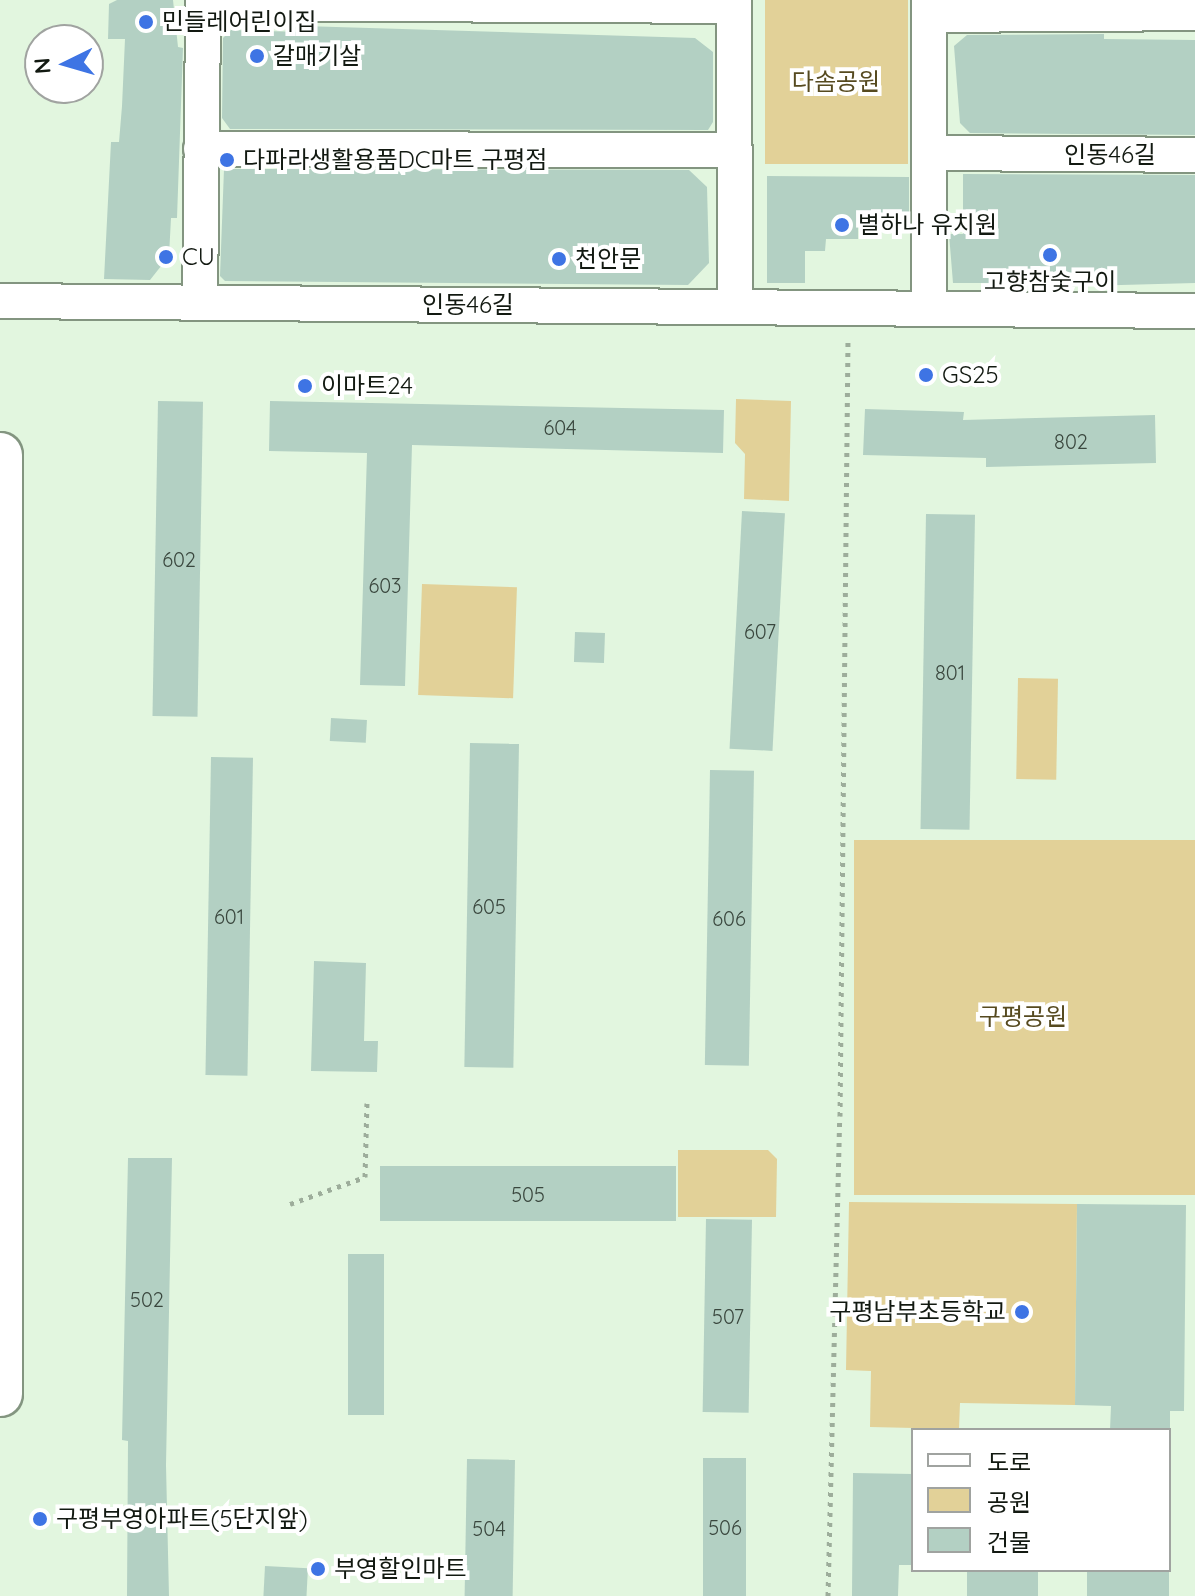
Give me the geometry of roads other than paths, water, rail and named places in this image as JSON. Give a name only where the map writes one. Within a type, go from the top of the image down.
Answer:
[{"type":"main road","points":[[0,455],[0,1394]]},
{"type":"street","points":[[200,303],[203,1],[734,3],[735,307]]},
{"type":"street","points":[[929,309],[929,8],[1195,13]]},
{"type":"street","points":[[201,149],[734,150]]},
{"type":"street","name":"인동46길","points":[[929,153],[1195,155]]},
{"type":"street","name":"인동46길","points":[[0,301],[1195,311]]},
{"type":"place","name":"민들레어린이집","points":[[146,22]]},
{"type":"place","name":"갈매기살","points":[[257,56]]},
{"type":"place","name":"다파라생활용품DC마트 구평점","points":[[227,160]]},
{"type":"place","name":"별하나 유치원","points":[[842,225]]},
{"type":"place","name":"고향참숯구이","points":[[1050,255]]},
{"type":"place","name":"CU","points":[[166,257]]},
{"type":"place","name":"천안문","points":[[559,259]]},
{"type":"place","name":"GS25","points":[[926,375]]},
{"type":"place","name":"이마트24","points":[[305,386]]},
{"type":"place","name":"구평남부초등학교","points":[[1022,1312]]},
{"type":"place","name":"구평부영아파트(5단지앞)","points":[[40,1519]]},
{"type":"place","name":"부영할인마트","points":[[318,1569]]},
{"type":"park label","name":"다솜공원","points":[[836,82]]},
{"type":"park label","name":"구평공원","points":[[1023,1017]]}]
